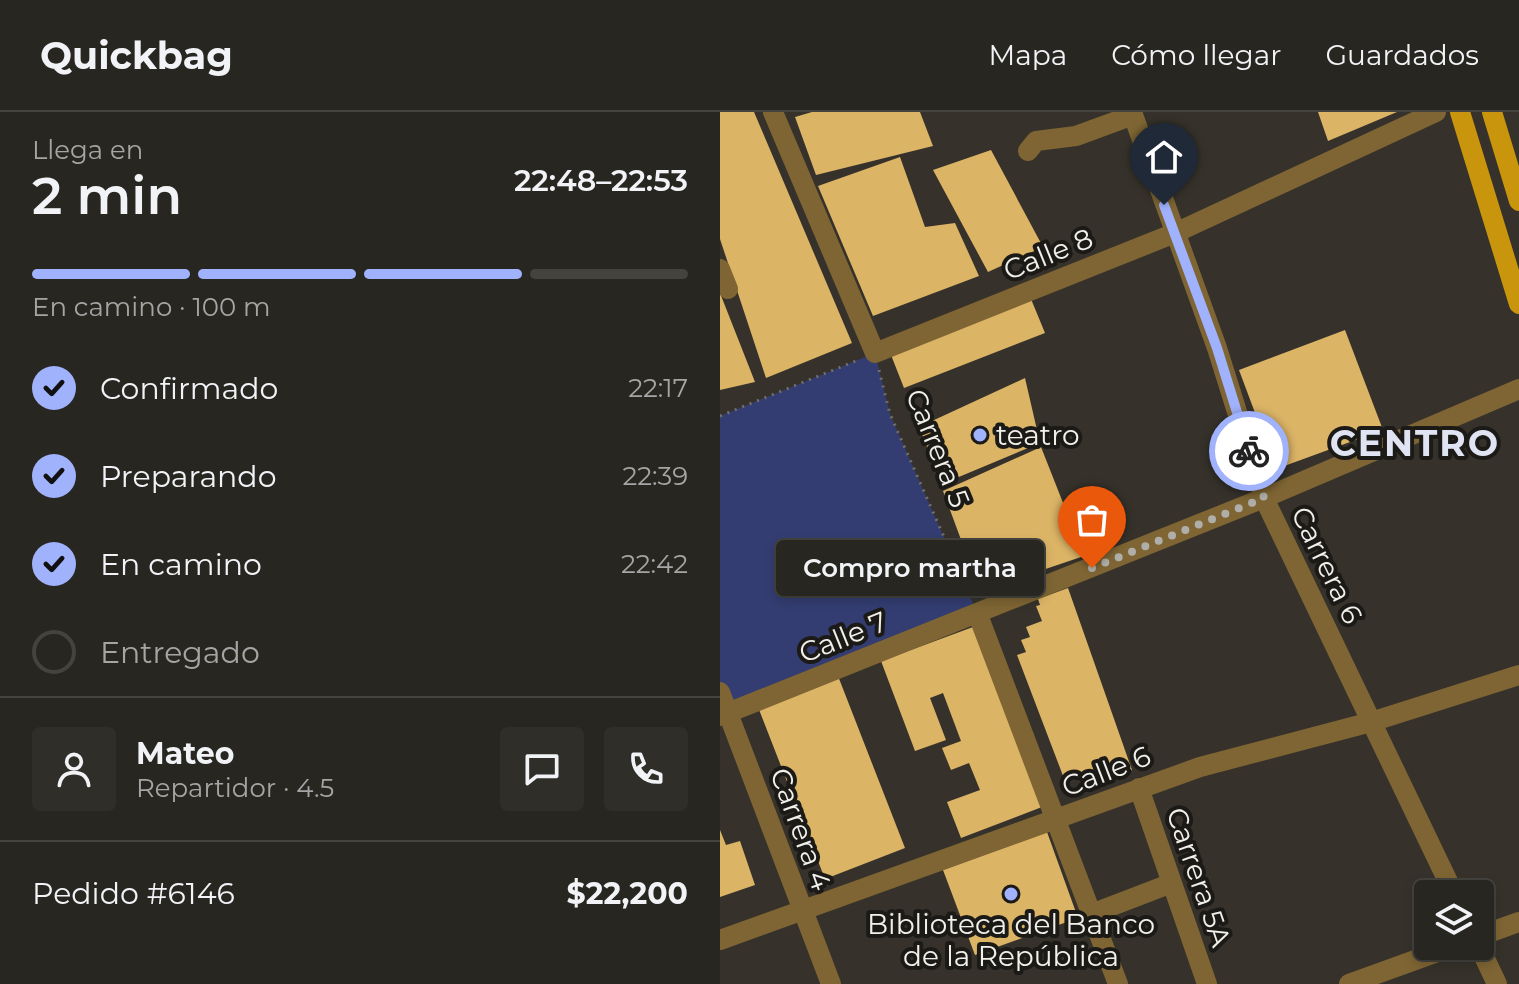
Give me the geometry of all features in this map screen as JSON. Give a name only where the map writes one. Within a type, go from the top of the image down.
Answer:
[{"type":"main road","points":[[1460,112],[1519,304]]},
{"type":"main road","points":[[1492,112],[1519,201]]},
{"type":"street","points":[[773,112],[875,353]]},
{"type":"street","name":"Calle 8","points":[[875,353],[1175,233],[1436,112]]},
{"type":"street","points":[[1028,151],[1036,141],[1076,136],[1133,114]]},
{"type":"street","name":"Carrera 6","points":[[1133,114],[1217,348],[1264,498],[1447,880]]},
{"type":"street","points":[[720,269],[728,289]]},
{"type":"street","name":"Calle 7","points":[[724,715],[1264,498],[1519,389]]},
{"type":"street","points":[[978,615],[1118,984]]},
{"type":"street","name":"Calle 6","points":[[720,940],[802,913],[1200,767],[1371,722],[1519,675]]},
{"type":"street","name":"Carrera 4","points":[[720,692],[724,715],[831,984]]},
{"type":"street","name":"Carrera 5A","points":[[1139,788],[1207,984]]},
{"type":"street","points":[[1091,914],[1172,883]]},
{"type":"street","points":[[1494,931],[1519,922]]},
{"type":"street","points":[[1349,984],[1415,960]]},
{"type":"street","points":[[1486,960],[1497,984]]},
{"type":"path","points":[[720,416],[875,353]]},
{"type":"path","name":"Carrera 5","points":[[875,353],[890,414],[978,615]]},
{"type":"shaded area","points":[[875,353],[890,414],[978,615],[728,713],[720,692],[720,416]]},
{"type":"building","points":[[720,112],[754,112],[852,343],[766,378],[720,239]]},
{"type":"building","points":[[812,112],[920,112],[933,146],[816,175],[795,117]]},
{"type":"building","points":[[1318,112],[1397,112],[1328,141]]},
{"type":"building","points":[[991,150],[1043,247],[988,272],[933,170]]},
{"type":"building","points":[[900,157],[925,227],[955,223],[979,276],[873,316],[818,186]]},
{"type":"building","points":[[720,293],[755,382],[720,390]]},
{"type":"building","points":[[1031,299],[1045,333],[904,388],[891,355]]},
{"type":"building","points":[[1345,330],[1383,430],[1276,469],[1239,370]]},
{"type":"building","name":"teatro","points":[[1025,378],[1040,443],[942,484],[919,427]]},
{"type":"building","points":[[1041,447],[1084,556],[980,591],[943,491]]},
{"type":"building","points":[[1068,588],[1132,770],[1085,788],[1080,775],[1065,781],[1017,655],[1026,652],[1021,640],[1030,637],[1026,627],[1042,621],[1036,606],[1040,605],[1038,599]]},
{"type":"building","points":[[973,627],[1042,807],[961,838],[947,802],[980,790],[969,763],[951,770],[942,748],[961,741],[943,693],[930,698],[946,740],[915,751],[881,661]]},
{"type":"building","points":[[838,676],[905,848],[825,879],[758,707]]},
{"type":"building","points":[[720,830],[726,845],[740,841],[755,885],[720,897]]},
{"type":"building","name":"Biblioteca del Banco de la República","points":[[1047,832],[1078,918],[975,955],[943,870]]},
{"type":"way so far","points":[[1092,568],[1264,498],[1249,451]]},
{"type":"place","name":"teatro","points":[[980,435]]},
{"type":"place","name":"Compro martha","points":[[1092,568]]},
{"type":"place","name":"Biblioteca del Banco de la República","points":[[1011,894]]},
{"type":"district","name":"CENTRO","points":[[1415,443]]},
{"type":"route","points":[[1164,205],[1217,348],[1249,451]]}]
